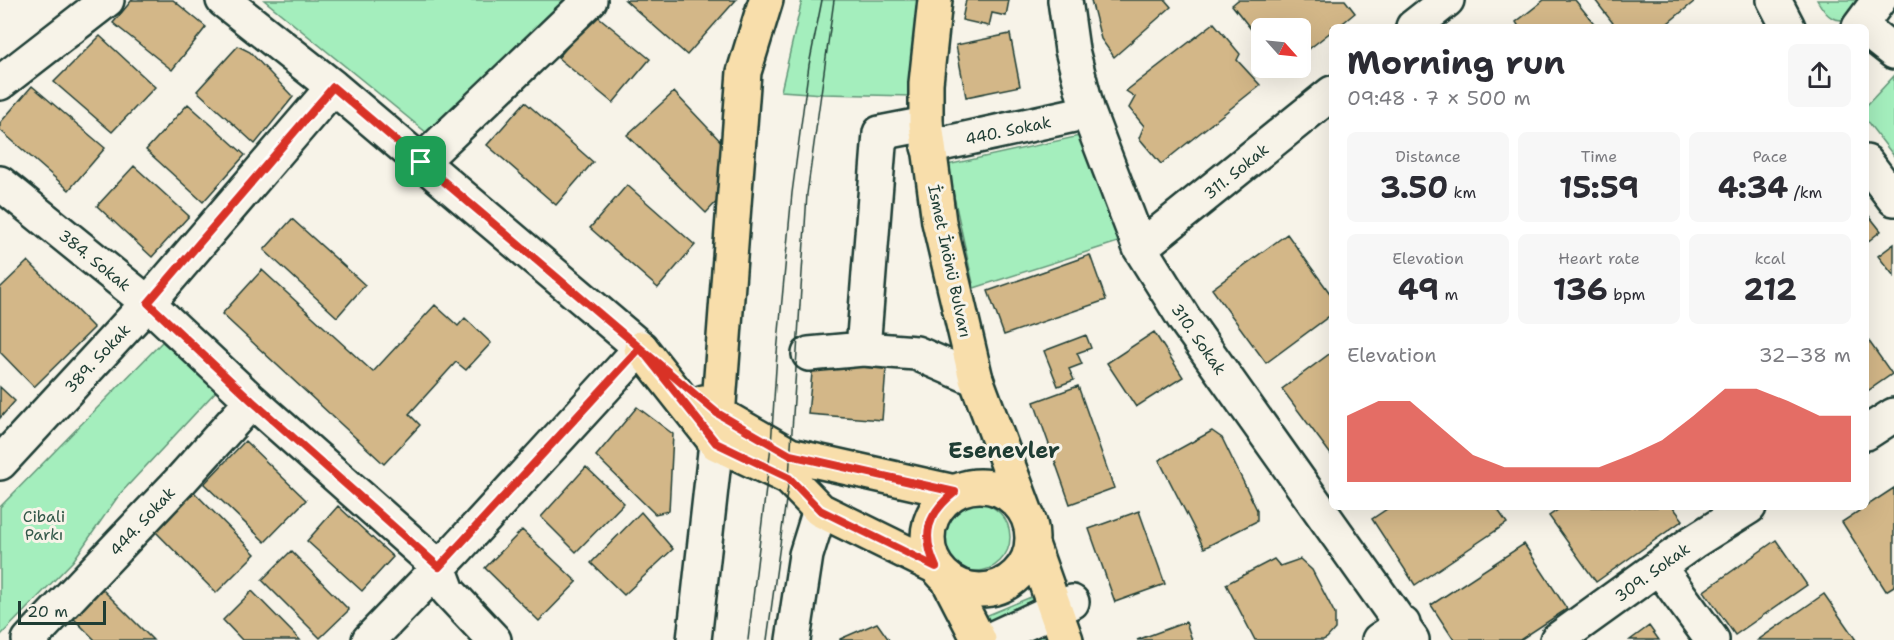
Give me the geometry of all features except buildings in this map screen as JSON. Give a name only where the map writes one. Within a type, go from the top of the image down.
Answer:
[{"type":"main road","points":[[716,428],[744,72],[766,0]]},
{"type":"main road","name":"İsmet İnönü Bulvarı","points":[[935,0],[926,83],[927,136],[939,222],[976,379],[1064,618]]},
{"type":"main road","points":[[640,348],[716,428],[789,478],[820,510],[942,574],[962,588],[977,591],[994,589],[1008,583],[1020,572],[1028,559],[1029,528],[1013,497],[995,487],[974,486],[955,492],[941,502],[931,517],[929,525],[927,534],[929,551],[942,574],[979,640]]},
{"type":"main road","points":[[716,428],[790,455],[955,492]]},
{"type":"street","points":[[0,83],[107,0]]},
{"type":"street","points":[[223,0],[333,87],[640,348],[369,640]]},
{"type":"street","points":[[421,162],[590,0]]},
{"type":"street","name":"310. Sokak","points":[[1065,0],[1072,50],[1088,112],[1140,248],[1185,320],[1329,511],[1398,635]]},
{"type":"street","points":[[1417,24],[1447,0]]},
{"type":"street","points":[[1774,0],[1786,24]]},
{"type":"street","points":[[1869,26],[1894,52]]},
{"type":"street","name":"389. Sokak","points":[[0,462],[148,303],[333,87]]},
{"type":"street","name":"311. Sokak","points":[[1140,248],[1329,95]]},
{"type":"street","name":"440. Sokak","points":[[864,349],[880,133],[927,136],[1088,112]]},
{"type":"street","points":[[1869,166],[1894,199]]},
{"type":"street","name":"384. Sokak","points":[[0,183],[148,303],[252,401],[439,567],[448,591],[494,640]]},
{"type":"street","points":[[809,354],[864,349],[915,353],[976,379]]},
{"type":"street","name":"444. Sokak","points":[[29,640],[181,480],[252,401]]},
{"type":"street","points":[[694,640],[716,428]]},
{"type":"street","points":[[793,640],[806,555],[820,510]]},
{"type":"street","name":"309. Sokak","points":[[1557,640],[1693,542],[1744,510]]},
{"type":"street","points":[[1659,567],[1712,640]]},
{"type":"street","points":[[988,640],[1064,618]]},
{"type":"green space","points":[[264,0],[569,0],[427,133]]},
{"type":"green space","points":[[802,0],[922,0],[912,96],[781,91]]},
{"type":"green space","points":[[1817,0],[1872,0],[1857,20],[1837,20],[1825,12]]},
{"type":"green space","points":[[1894,76],[1894,156],[1869,124],[1869,103]]},
{"type":"green space","points":[[1084,135],[1121,241],[974,288],[947,165]]},
{"type":"green space","name":"Cibali Parkı","points":[[162,342],[218,389],[119,495],[73,561],[0,636],[0,507]]},
{"type":"green space","points":[[969,503],[983,503],[995,508],[1005,518],[1010,537],[1005,556],[995,566],[983,571],[969,571],[957,566],[947,556],[942,544],[942,530],[947,518],[957,508]]},
{"type":"green space","points":[[1031,597],[1045,640],[996,640],[983,617]]},
{"type":"tram line","points":[[748,640],[771,446],[792,193],[809,65],[822,0]]},
{"type":"tram line","points":[[767,640],[789,478],[807,194],[834,0]]},
{"type":"district","name":"Esenevler","points":[[1004,450]]},
{"type":"route","points":[[421,162],[333,87],[148,303],[252,401],[439,567],[640,348],[717,413],[790,455],[955,492],[941,502],[931,517],[927,534],[929,551],[936,567],[820,510],[789,478],[716,443],[640,348],[421,162]]}]
